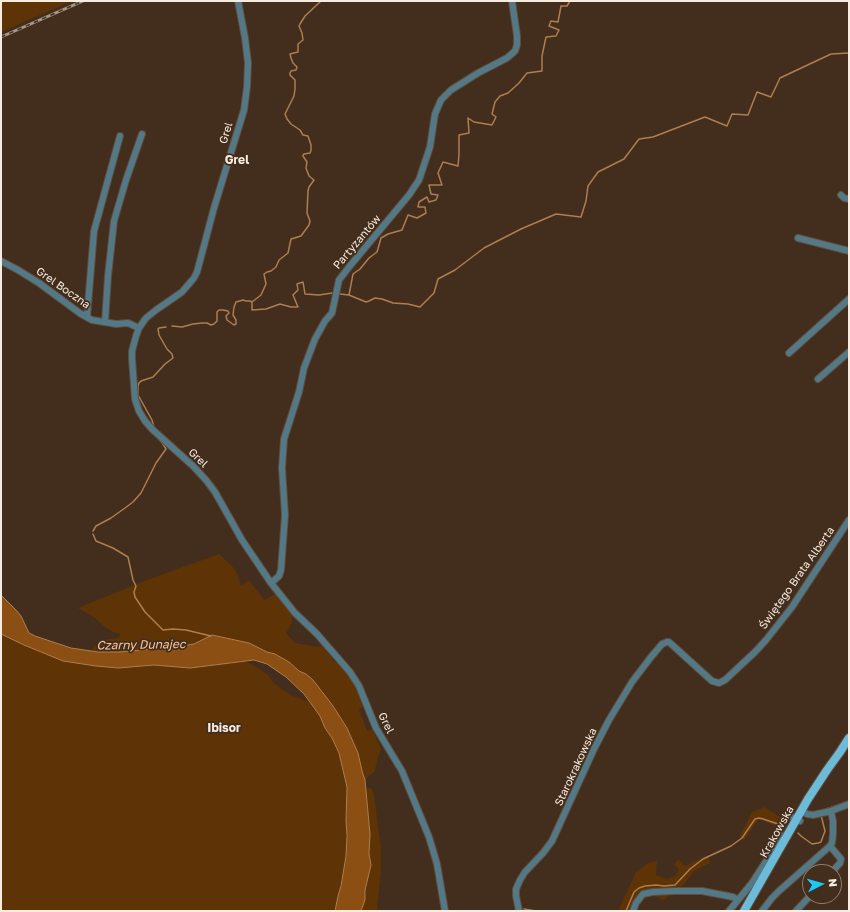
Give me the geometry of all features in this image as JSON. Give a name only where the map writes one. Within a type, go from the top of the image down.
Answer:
[{"type":"main road","name":"Krakowska","points":[[744,911],[823,776],[849,738]]},
{"type":"main road","name":"Krakowska","points":[[750,911],[798,820]]},
{"type":"street","name":"Grel","points":[[238,1],[248,62],[246,98],[241,121],[214,208],[197,272],[182,292],[146,318],[139,328],[133,343],[132,359],[135,399],[139,411],[150,427],[193,466],[206,480],[221,501],[242,540],[271,583],[295,613],[342,661],[359,686],[376,728],[402,771],[429,837],[437,864],[445,911]]},
{"type":"street","name":"Partyzantów","points":[[271,583],[279,576],[281,570],[285,515],[282,468],[284,439],[299,392],[304,368],[315,339],[325,320],[332,313],[339,280],[409,195],[419,180],[430,147],[435,114],[441,100],[451,90],[478,73],[508,58],[515,51],[517,36],[512,1]]},
{"type":"street","points":[[105,322],[114,221],[142,134]]},
{"type":"street","points":[[87,317],[94,230],[120,136]]},
{"type":"street","points":[[841,195],[844,198],[849,199]]},
{"type":"street","points":[[798,238],[849,251]]},
{"type":"street","name":"Grel Boczna","points":[[1,261],[39,283],[81,314],[92,320],[128,323],[139,328]]},
{"type":"street","points":[[789,353],[849,299]]},
{"type":"street","points":[[818,379],[849,352]]},
{"type":"street","name":"Świętego Brata Alberta","points":[[671,643],[712,681],[719,683],[725,680],[755,652],[792,607],[849,520]]},
{"type":"street","name":"Starokrakowska","points":[[519,911],[516,889],[520,880],[525,872],[544,853],[552,841],[594,749],[617,706],[632,682],[661,645],[667,642],[671,643]]},
{"type":"street","points":[[803,812],[813,814],[831,811],[849,804]]},
{"type":"street","points":[[762,911],[779,891],[830,846],[834,834],[831,811]]},
{"type":"street","points":[[729,911],[752,883],[777,844],[784,819],[787,816],[790,816],[798,820]]},
{"type":"street","points":[[830,846],[841,859],[839,864]]},
{"type":"street","points":[[632,911],[643,894],[652,892],[702,891],[733,897],[738,900]]},
{"type":"shaded area","points":[[1,1],[72,1],[1,32]]},
{"type":"shaded area","points":[[219,554],[237,573],[241,586],[249,580],[264,600],[275,594],[292,614],[292,623],[286,633],[295,643],[319,647],[322,645],[334,661],[340,664],[350,676],[364,707],[359,709],[367,731],[372,729],[381,749],[375,771],[365,780],[353,740],[333,706],[313,680],[289,662],[275,654],[267,652],[249,643],[212,635],[194,644],[181,646],[119,652],[98,652],[91,650],[102,640],[118,638],[121,634],[113,632],[94,617],[78,608],[147,580]]},
{"type":"shaded area","points":[[1,595],[21,616],[29,633],[71,648],[98,652],[153,649],[194,644],[212,635],[249,643],[267,652],[275,654],[289,662],[313,680],[333,706],[347,728],[358,753],[365,780],[370,834],[369,854],[371,865],[365,890],[365,900],[361,911],[335,911],[346,856],[347,836],[347,787],[339,753],[320,716],[304,694],[286,677],[267,664],[254,660],[190,668],[154,665],[118,668],[63,661],[1,634]]},
{"type":"shaded area","points":[[1,634],[63,661],[96,666],[118,668],[166,665],[182,668],[245,661],[268,675],[274,683],[283,690],[293,696],[309,702],[320,716],[339,753],[347,787],[346,856],[335,911],[1,911]]},
{"type":"shaded area","points":[[366,788],[371,788],[374,794],[381,850],[378,911],[361,911],[365,900],[365,890],[371,865],[369,854],[370,834]]},
{"type":"shaded area","points":[[765,807],[780,817],[775,826],[761,819],[758,820],[744,840],[739,837],[752,812]]},
{"type":"shaded area","points":[[708,855],[710,863],[694,871],[684,884],[664,900],[641,892],[630,911],[618,911],[636,872],[648,863],[657,861],[656,875],[667,879],[675,876],[679,869],[674,865],[678,859],[685,866]]},
{"type":"waterway","points":[[172,326],[182,327],[202,323],[211,325],[214,324],[217,321],[217,312],[219,310],[228,311],[229,313],[226,316],[227,320],[234,325],[236,324],[236,320],[233,315],[236,302],[243,300],[252,302],[261,295],[266,284],[264,274],[276,267],[279,260],[288,253],[291,239],[301,236],[309,225],[310,221],[307,213],[308,191],[314,180],[309,176],[306,168],[307,162],[303,155],[310,153],[311,145],[308,136],[303,135],[300,130],[291,124],[285,114],[294,96],[295,89],[295,80],[290,73],[291,71],[296,70],[297,67],[293,63],[290,54],[298,52],[298,44],[303,40],[299,26],[300,24],[305,16],[321,1]]},
{"type":"waterway","points":[[349,295],[353,274],[377,252],[381,238],[388,234],[402,230],[408,215],[417,218],[426,213],[425,207],[418,207],[419,202],[427,197],[429,202],[436,200],[438,195],[431,194],[429,185],[442,185],[438,173],[443,162],[458,166],[459,135],[469,133],[468,118],[474,122],[492,125],[496,117],[492,114],[495,102],[500,96],[508,93],[527,73],[542,71],[542,56],[546,37],[556,36],[559,30],[549,26],[551,21],[558,22],[561,6],[567,6],[570,1]]},
{"type":"waterway","points":[[340,294],[349,295],[366,302],[375,298],[393,303],[408,304],[420,307],[434,293],[438,279],[455,270],[484,248],[521,229],[556,214],[581,217],[586,201],[588,186],[598,172],[624,159],[639,139],[653,137],[705,117],[727,126],[732,114],[748,115],[757,92],[771,97],[780,78],[831,54],[849,53]]},
{"type":"waterway","points":[[252,302],[252,310],[266,309],[280,304],[298,307],[293,295],[298,290],[297,284],[303,282],[305,294],[319,295],[332,293]]},
{"type":"waterway","points":[[154,427],[152,420],[138,395],[138,386],[141,381],[153,377],[173,358],[172,354],[167,349],[159,335],[158,329],[166,327]]},
{"type":"waterway","points":[[93,531],[96,526],[111,518],[133,502],[141,493],[156,463],[166,449],[157,437]]},
{"type":"waterway","points":[[93,534],[96,541],[113,548],[128,557],[133,580],[136,586],[134,592],[135,597],[145,612],[163,630],[186,630],[211,636]]},
{"type":"waterway","points":[[824,810],[846,802]]},
{"type":"waterway","points":[[798,833],[812,844],[821,842],[825,831],[821,815]]},
{"type":"waterway","points":[[626,911],[634,892],[639,888],[656,885],[675,885],[690,869],[703,859],[731,846],[742,838],[755,819],[759,818],[778,824]]},
{"type":"waterway","points":[[524,909],[536,911]]},
{"type":"railway","points":[[1,37],[83,1]]},
{"type":"district","name":"Grel","points":[[237,160]]},
{"type":"district","name":"Ibisor","points":[[224,728]]},
{"type":"water label","name":"Czarny Dunajec","points":[[141,645]]}]
